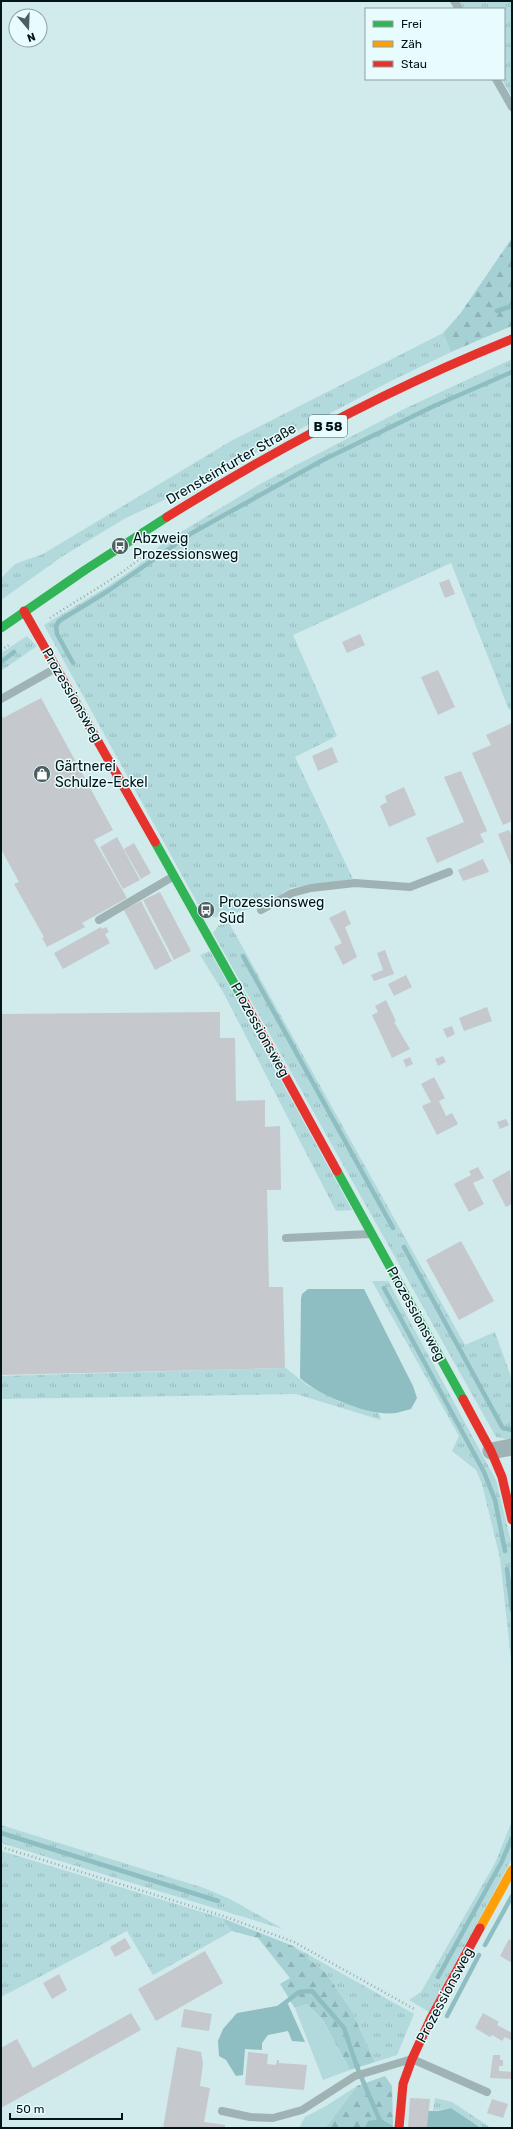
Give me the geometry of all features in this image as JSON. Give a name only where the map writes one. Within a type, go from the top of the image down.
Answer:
[{"type":"street","name":"Drensteinfurter Straße","points":[[1,628],[120,546],[251,466],[397,391],[512,339]]},
{"type":"street","name":"Prozessionsweg","points":[[24,611],[175,876],[491,1451],[502,1477],[512,1520]]},
{"type":"street","points":[[491,1451],[512,1448]]},
{"type":"street","name":"Prozessionsweg","points":[[399,2124],[404,2084],[412,2059],[431,2018],[512,1870]]},
{"type":"lane","points":[[497,80],[512,107]]},
{"type":"lane","points":[[1,699],[57,667]]},
{"type":"lane","points":[[261,910],[292,893],[311,888],[355,883],[410,887],[449,872]]},
{"type":"lane","points":[[99,920],[175,876]]},
{"type":"lane","points":[[286,1238],[372,1234]]},
{"type":"lane","points":[[222,2111],[250,2117],[273,2118],[302,2110],[355,2076],[412,2059],[487,2092]]},
{"type":"path","points":[[34,628],[122,572],[150,550]]},
{"type":"path","points":[[1,650],[12,643]]},
{"type":"path","points":[[1,1847],[223,1916],[294,1942],[431,2018]]},
{"type":"green space","points":[[457,1],[512,1],[512,97],[503,80],[505,80],[505,8],[461,8]]},
{"type":"green space","points":[[512,238],[512,326],[451,352],[443,333],[460,314]]},
{"type":"green space","points":[[443,333],[451,352],[391,381],[189,488],[124,519],[63,556],[1,600],[1,578],[15,564],[43,554],[231,441]]},
{"type":"green space","points":[[512,359],[512,709],[509,710],[451,563],[293,635],[337,736],[295,757],[353,879],[291,888],[258,907],[215,917],[204,915],[44,625],[105,588],[136,567],[163,543],[260,484],[406,408]]},
{"type":"green space","points":[[27,636],[37,646],[1,671],[1,653]]},
{"type":"green space","points":[[228,921],[465,1345],[495,1332],[512,1380],[512,1440],[496,1437],[213,933],[219,925]]},
{"type":"green space","points":[[210,951],[352,1210],[336,1211],[223,992],[200,955]]},
{"type":"green space","points":[[372,1281],[388,1281],[496,1480],[512,1546],[512,1669],[500,1558],[482,1484],[476,1470],[452,1451],[459,1436]]},
{"type":"green space","points":[[286,1368],[307,1385],[338,1401],[378,1412],[381,1420],[296,1394],[1,1399],[1,1376]]},
{"type":"green space","points":[[512,1821],[512,1857],[429,2012],[409,2000],[421,1992],[495,1863]]},
{"type":"green space","points":[[1,1825],[204,1888],[230,1899],[283,1929],[1,1843]]},
{"type":"green space","points":[[1,1851],[222,1918],[232,1931],[153,1975],[127,1931],[1,1997]]},
{"type":"green space","points":[[222,1918],[293,1946],[326,1973],[351,2010],[375,2062],[350,2070],[323,2020],[307,2004],[295,2008],[280,1984],[290,1978],[258,1938],[232,1931]]},
{"type":"green space","points":[[293,1946],[414,2014],[397,2055],[375,2062],[351,2010],[326,1973]]},
{"type":"green space","points":[[307,2004],[323,2020],[350,2070],[323,2080],[295,2008]]},
{"type":"green space","points":[[385,2076],[392,2086],[393,2126],[368,2121],[364,2128],[325,2128],[357,2086]]},
{"type":"green space","points":[[357,2086],[325,2128],[299,2128],[305,2117],[326,2106]]},
{"type":"green space","points":[[435,2098],[452,2102],[491,2128],[481,2128],[451,2108],[433,2111]]},
{"type":"shaded area","points":[[308,1289],[364,1289],[413,1386],[417,1398],[411,1409],[396,1413],[373,1412],[332,1398],[308,1385],[300,1378],[301,1299],[302,1294]]},
{"type":"shaded area","points":[[288,2004],[305,2042],[292,2041],[288,2031],[268,2035],[262,2043],[262,2050],[245,2049],[243,2075],[236,2076],[226,2060],[219,2056],[218,2041],[223,2029],[237,2013]]},
{"type":"shaded area","points":[[451,2108],[481,2128],[425,2128],[428,2111],[438,2111]]},
{"type":"shaded area","points":[[381,2119],[393,2126],[393,2128],[364,2128],[368,2121]]},
{"type":"building","points":[[449,579],[455,594],[445,598],[439,583]]},
{"type":"building","points":[[360,634],[365,645],[347,653],[342,642]]},
{"type":"building","points":[[438,670],[455,707],[438,715],[421,677]]},
{"type":"building","name":"Gärtnerei Schulze-Eckel","points":[[41,698],[113,830],[94,840],[127,898],[82,923],[85,927],[47,947],[42,938],[44,937],[14,884],[19,882],[1,849],[1,714],[3,718]]},
{"type":"building","points":[[512,723],[512,821],[503,825],[472,753],[491,745],[486,735]]},
{"type":"building","points":[[332,747],[338,762],[318,771],[312,756]]},
{"type":"building","points":[[461,771],[487,831],[480,834],[484,842],[437,863],[426,838],[464,822],[444,777]]},
{"type":"building","points":[[404,787],[416,815],[389,827],[380,806],[387,802],[385,796]]},
{"type":"building","points":[[509,830],[512,837],[512,868],[498,834]]},
{"type":"building","points":[[117,837],[140,880],[123,889],[100,847]]},
{"type":"building","points":[[134,843],[151,873],[141,879],[124,849]]},
{"type":"building","points":[[483,859],[489,872],[463,881],[458,870]]},
{"type":"building","points":[[160,892],[191,951],[174,960],[143,900]]},
{"type":"building","points":[[141,901],[172,961],[155,970],[124,910]]},
{"type":"building","points":[[345,910],[351,924],[345,927],[357,957],[343,965],[334,947],[342,943],[329,918]]},
{"type":"building","points":[[101,927],[102,929],[106,927],[109,932],[105,934],[110,943],[63,969],[54,953]]},
{"type":"building","points":[[385,950],[394,974],[374,981],[371,975],[383,970],[377,953]]},
{"type":"building","points":[[406,975],[412,987],[394,996],[388,984]]},
{"type":"building","points":[[386,1000],[396,1021],[394,1022],[410,1049],[392,1058],[372,1015],[378,1012],[375,1006]]},
{"type":"building","points":[[487,1007],[492,1021],[464,1031],[459,1018]]},
{"type":"building","points":[[220,1012],[220,1038],[235,1038],[236,1101],[265,1100],[265,1127],[280,1126],[281,1190],[267,1190],[269,1287],[283,1287],[285,1368],[1,1375],[1,1014]]},
{"type":"building","points":[[452,1026],[455,1034],[447,1038],[443,1029]]},
{"type":"building","points":[[443,1056],[446,1062],[438,1066],[435,1059]]},
{"type":"building","points":[[410,1057],[413,1064],[406,1067],[403,1060]]},
{"type":"building","points":[[434,1077],[445,1098],[439,1101],[446,1116],[452,1113],[458,1124],[437,1135],[422,1106],[431,1102],[421,1084]]},
{"type":"building","points":[[506,1119],[509,1125],[500,1129],[497,1122]]},
{"type":"building","points":[[478,1167],[484,1178],[473,1183],[484,1204],[469,1212],[454,1184],[471,1175],[469,1171]]},
{"type":"building","points":[[510,1170],[512,1204],[506,1207],[492,1180]]},
{"type":"building","points":[[461,1241],[494,1301],[459,1320],[426,1260]]},
{"type":"building","points":[[125,1938],[131,1948],[115,1957],[110,1947]]},
{"type":"building","points":[[509,1939],[512,1941],[512,1963],[500,1956]]},
{"type":"building","points":[[205,1951],[223,1983],[156,2021],[138,1989]]},
{"type":"building","points":[[59,1974],[67,1990],[52,1999],[43,1983]]},
{"type":"building","points":[[184,2009],[212,2014],[209,2031],[181,2027]]},
{"type":"building","points":[[131,2013],[141,2030],[1,2108],[1,2048],[17,2039],[33,2068]]},
{"type":"building","points":[[483,2013],[499,2022],[497,2025],[512,2033],[512,2041],[505,2037],[502,2041],[492,2035],[490,2037],[475,2028]]},
{"type":"building","points":[[177,2047],[201,2052],[203,2064],[200,2086],[210,2088],[204,2122],[225,2125],[225,2128],[163,2128]]},
{"type":"building","points":[[248,2052],[268,2054],[267,2064],[276,2065],[277,2060],[279,2060],[279,2063],[307,2065],[304,2090],[245,2085]]},
{"type":"building","points":[[493,2055],[500,2055],[500,2060],[503,2060],[503,2066],[499,2066],[499,2071],[512,2072],[512,2079],[490,2078]]},
{"type":"building","points":[[410,2098],[430,2099],[427,2127],[408,2128]]},
{"type":"building","points":[[492,2099],[508,2104],[503,2118],[487,2113]]},
{"type":"waterway","points":[[497,311],[512,306]]},
{"type":"waterway","points":[[73,663],[57,634],[56,626],[59,621],[108,591],[192,533],[323,460],[434,406],[512,372]]},
{"type":"waterway","points":[[1,662],[14,652]]},
{"type":"waterway","points":[[243,956],[393,1228]]},
{"type":"waterway","points":[[404,1247],[501,1425],[503,1428],[512,1430]]},
{"type":"waterway","points":[[384,1288],[484,1472],[495,1500],[505,1551]]},
{"type":"waterway","points":[[507,1569],[512,1610]]},
{"type":"waterway","points":[[1,1833],[218,1901]]},
{"type":"waterway","points":[[438,1977],[501,1863],[512,1838]]},
{"type":"waterway","points":[[485,1945],[512,1896]]},
{"type":"waterway","points":[[447,2016],[479,1955]]},
{"type":"waterway","points":[[277,2009],[299,1992],[312,1991],[344,2028],[357,2067],[383,2128]]},
{"type":"traffic: fast","points":[[1,628],[85,570],[167,517]]},
{"type":"traffic: fast","points":[[155,842],[244,1001]]},
{"type":"traffic: fast","points":[[337,1171],[463,1399]]},
{"type":"traffic: slow","points":[[480,1928],[512,1870]]},
{"type":"traffic: jam","points":[[167,517],[208,492],[336,420],[424,377],[512,339]]},
{"type":"traffic: jam","points":[[24,611],[155,842]]},
{"type":"traffic: jam","points":[[244,1001],[337,1171]]},
{"type":"traffic: jam","points":[[463,1399],[491,1451],[502,1477],[512,1520]]},
{"type":"traffic: jam","points":[[399,2128],[403,2084],[412,2059],[431,2018],[480,1928]]},
{"type":"place","name":"Abzweig Prozessionsweg","points":[[120,546]]},
{"type":"place","name":"Gärtnerei Schulze-Eckel","points":[[42,774]]},
{"type":"place","name":"Prozessionsweg Süd","points":[[206,910]]}]
